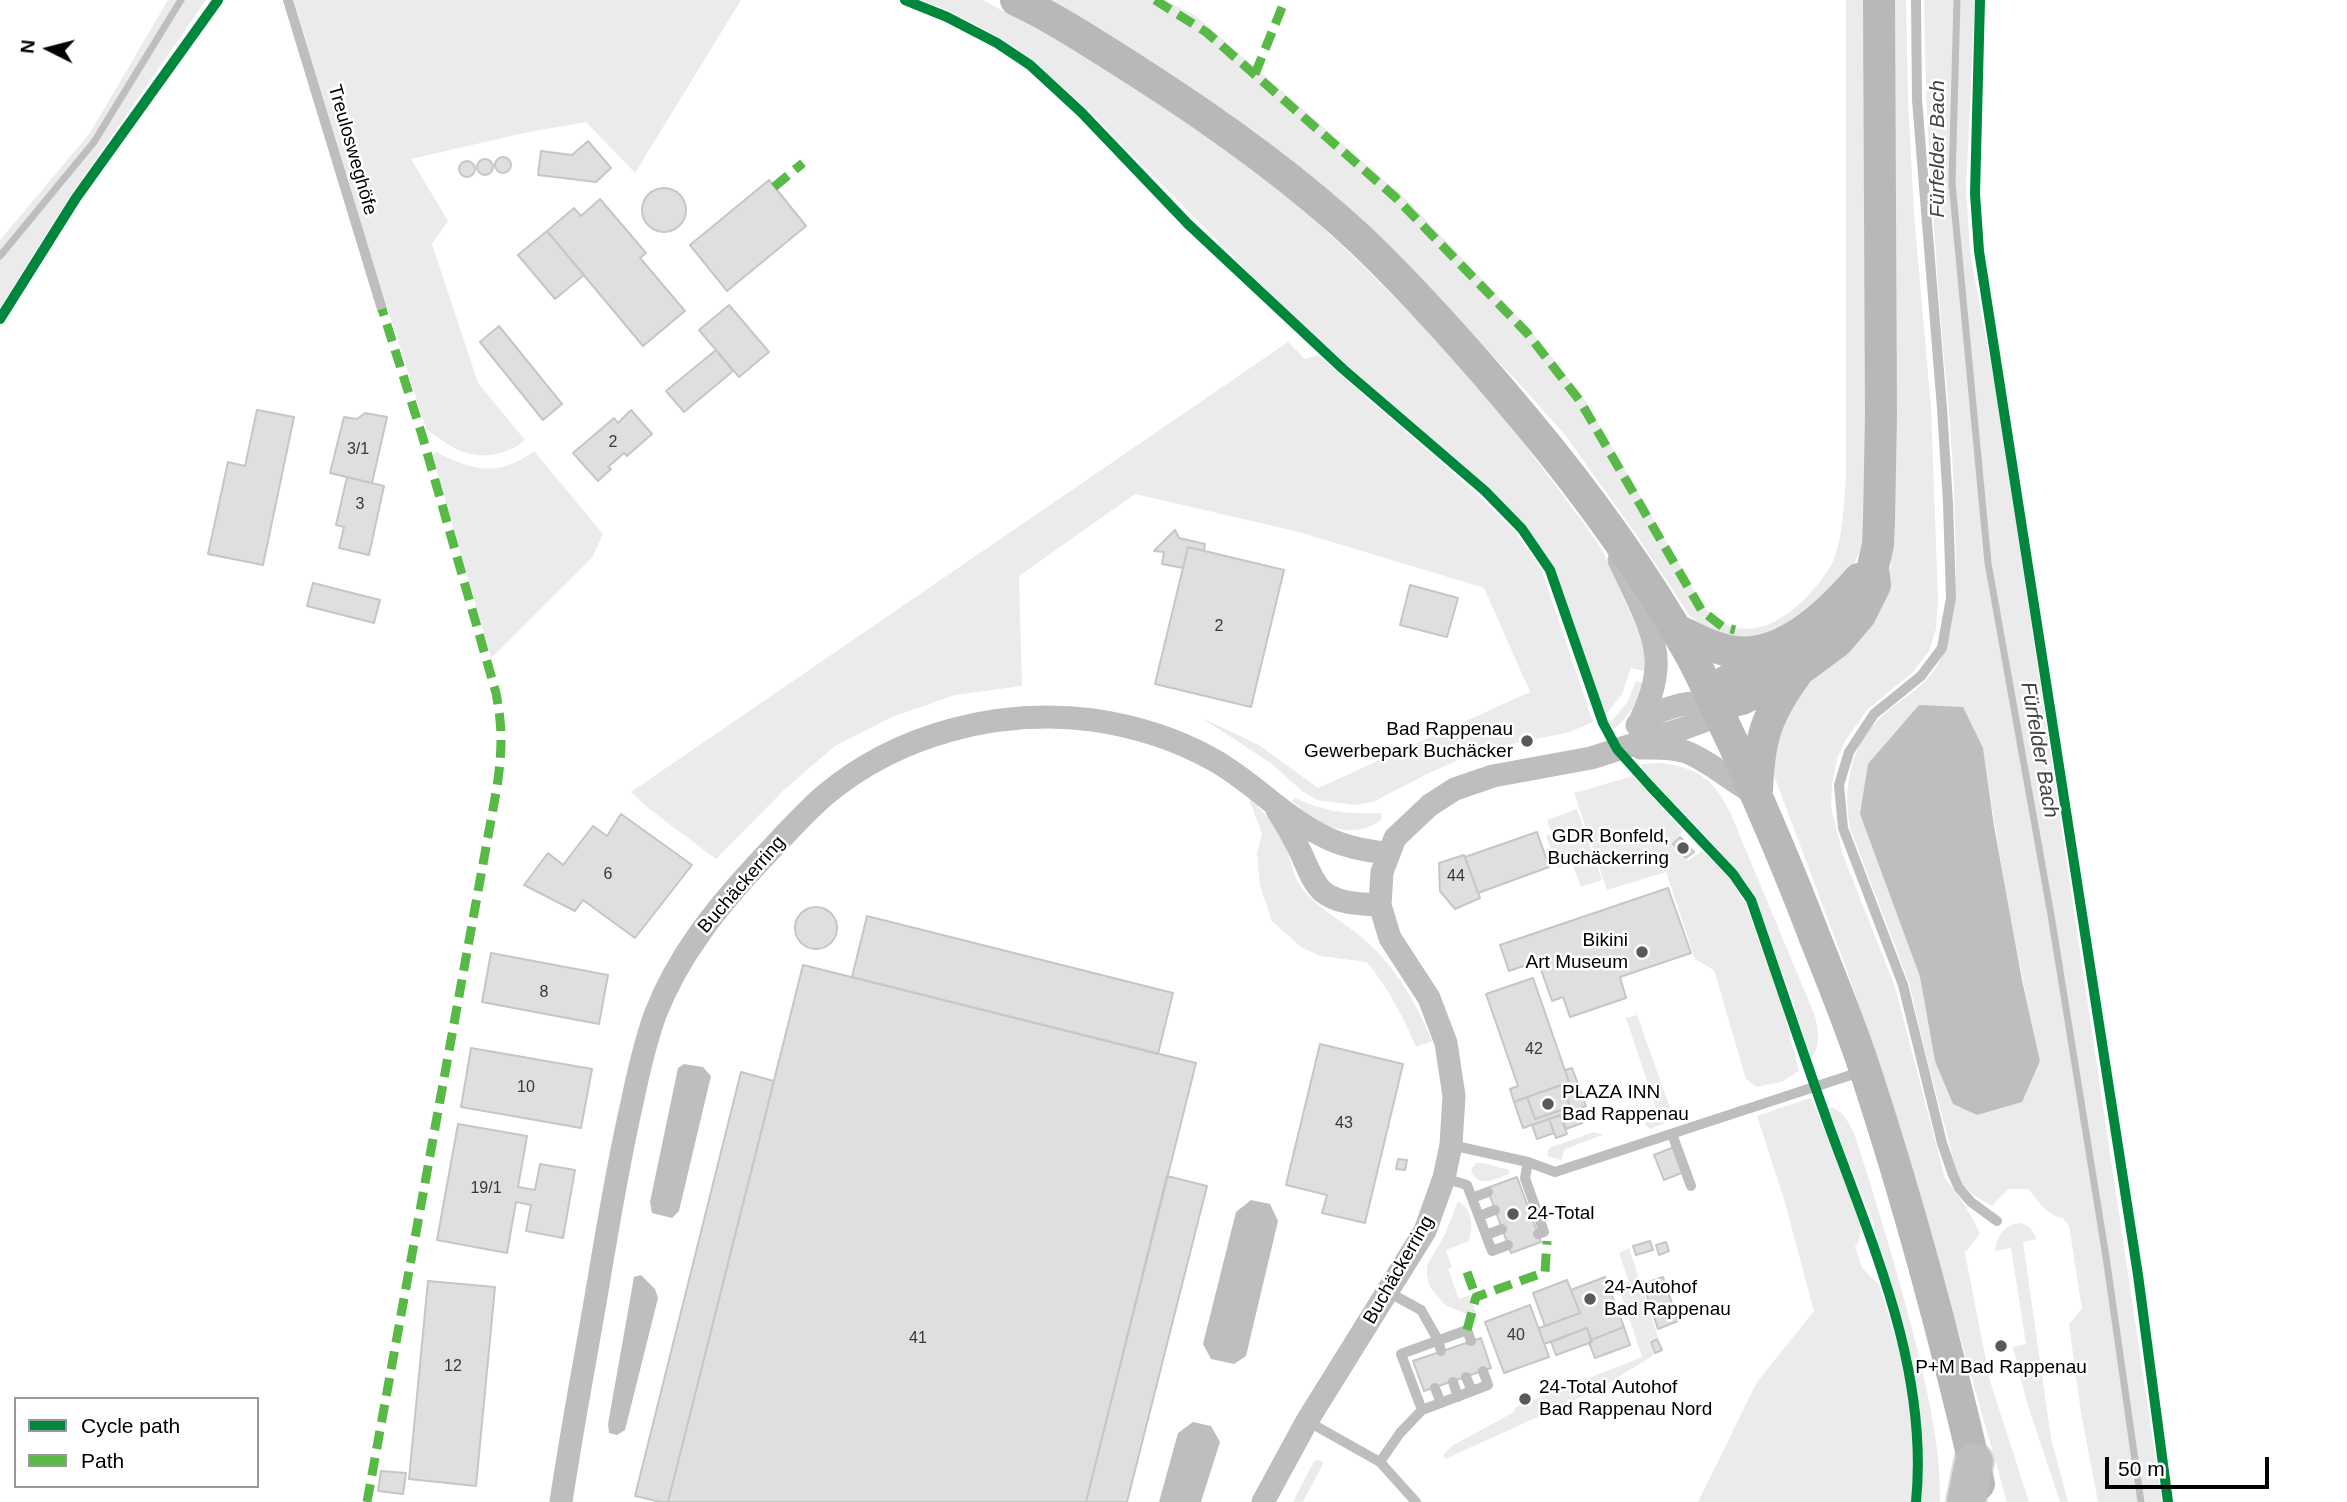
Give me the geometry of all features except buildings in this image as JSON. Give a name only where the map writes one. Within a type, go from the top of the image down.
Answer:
[{"type":"highway","points":[[1966,1502],[1974,1462]]},
{"type":"main road","points":[[1016,0],[1099,47],[1192,106],[1289,178],[1360,240],[1437,316],[1553,453],[1600,515],[1675,629],[1716,705],[1757,795],[1795,885],[1866,1070],[1929,1281],[1983,1502]]},
{"type":"main road","points":[[1716,705],[1726,682],[1746,669],[1811,637],[1833,618],[1866,573],[1878,544],[1881,415],[1879,0]]},
{"type":"main road","points":[[1675,629],[1706,645],[1739,652],[1757,651],[1794,638],[1813,625],[1866,573]]},
{"type":"main road","points":[[1716,705],[1742,699],[1798,671],[1837,642],[1860,615],[1875,585],[1866,573]]},
{"type":"main road","points":[[1757,795],[1759,754],[1768,721],[1783,691],[1798,671]]},
{"type":"street","points":[[1600,515],[1649,629],[1656,657],[1654,680],[1647,706],[1640,721],[1617,749]]},
{"type":"street","points":[[1640,721],[1691,703],[1716,705]]},
{"type":"street","name":"Buchäckerring","points":[[1263,1502],[1307,1421],[1425,1231],[1444,1178],[1451,1146],[1454,1096],[1446,1043],[1429,998],[1390,938],[1380,905],[1379,888],[1395,838],[1430,805],[1455,789],[1493,776],[1591,758],[1704,721],[1716,705]]},
{"type":"street","name":"Buchäckerring","points":[[561,1502],[618,1166],[639,1070],[655,1017],[668,986],[694,940],[727,896],[825,796],[855,773],[896,749],[945,731],[997,720],[1052,717],[1095,720],[1172,739],[1214,760],[1321,836],[1366,851],[1388,853]]},
{"type":"street","name":"Buchäckerring","points":[[1617,749],[1662,748],[1684,751],[1757,795]]},
{"type":"street","name":"Buchäckerring","points":[[1274,804],[1292,834],[1310,874],[1322,891],[1339,900],[1380,905]]},
{"type":"lane","points":[[0,319],[76,198],[218,0]]},
{"type":"lane","name":"Treulosweghöfe","points":[[288,0],[382,309]]},
{"type":"lane","points":[[1916,0],[1917,100],[1945,448],[1951,598],[1942,648],[1921,676],[1874,714],[1849,752],[1839,786],[1843,828],[1903,985],[1942,1143],[1953,1175],[1959,1188],[1971,1202],[1997,1220]]},
{"type":"lane","points":[[1451,1146],[1528,1162],[1555,1172],[1866,1070]]},
{"type":"lane","points":[[1672,1134],[1691,1186]]},
{"type":"lane","points":[[1528,1162],[1522,1179],[1535,1217],[1544,1232],[1538,1234]]},
{"type":"lane","points":[[1444,1178],[1467,1185],[1492,1251],[1508,1245]]},
{"type":"lane","points":[[1472,1198],[1488,1192]]},
{"type":"lane","points":[[1479,1216],[1495,1210]]},
{"type":"lane","points":[[1486,1236],[1502,1230]]},
{"type":"lane","points":[[1388,1292],[1421,1310],[1439,1346]]},
{"type":"lane","points":[[1422,1410],[1401,1354],[1422,1352],[1453,1341],[1467,1329],[1471,1341]]},
{"type":"lane","points":[[1380,1462],[1400,1433],[1422,1410],[1488,1385],[1483,1371]]},
{"type":"lane","points":[[1466,1377],[1472,1391]]},
{"type":"lane","points":[[1453,1382],[1458,1396]]},
{"type":"lane","points":[[1435,1388],[1441,1403]]},
{"type":"lane","points":[[1307,1421],[1380,1462],[1416,1502]]},
{"type":"shaded area","points":[[168,0],[206,0],[71,195],[0,308],[0,240],[90,133]]},
{"type":"shaded area","points":[[294,0],[741,0],[635,173],[586,122],[411,159],[448,221],[432,244],[478,383],[525,440],[512,449],[486,455],[467,453],[450,446],[426,429]]},
{"type":"shaded area","points":[[920,0],[983,0],[1093,60],[1167,106],[1283,191],[1424,327],[1495,405],[1602,550],[1638,631],[1645,655],[1645,671],[1631,668],[1622,694],[1605,716],[1551,568],[1524,527],[1487,488],[1292,316],[1085,107],[1033,61],[1002,39],[950,11]]},
{"type":"shaded area","points":[[1039,0],[1165,0],[1196,16],[1407,200],[1531,331],[1585,400],[1705,609],[1728,625],[1750,629],[1762,627],[1785,616],[1805,599],[1833,562],[1841,531],[1846,477],[1846,0],[1866,0],[1866,521],[1860,550],[1850,575],[1764,643],[1712,634],[1690,616],[1566,436],[1444,306],[1296,168],[1180,80]]},
{"type":"shaded area","points":[[1890,0],[1906,0],[1914,214],[1931,408],[1938,600],[1936,629],[1929,651],[1914,671],[1867,710],[1845,741],[1837,759],[1831,807],[1843,855],[1895,987],[1945,1178],[1966,1207],[1980,1233],[1965,1253],[1990,1381],[2029,1502],[2007,1502],[1880,1067],[1773,773],[1777,727],[1806,687],[1848,648],[1885,588],[1891,567]]},
{"type":"shaded area","points":[[1924,0],[1975,0],[1966,188],[1970,252],[1999,408],[2162,1502],[2098,1502],[2081,1413],[2069,1324],[2082,1309],[2069,1226],[2063,1218],[2048,1211],[2028,1189],[2008,1189],[1992,1206],[1965,1187],[1957,1173],[1909,983],[1850,828],[1848,784],[1860,744],[1878,720],[1933,672],[1948,639],[1954,601],[1954,483],[1933,218]],"holes":[[[1983,748],[2008,905],[2040,1061],[1935,1061],[1920,977],[1860,814]]]},
{"type":"shaded area","points":[[1288,342],[1305,359],[1318,355],[1478,495],[1517,534],[1542,571],[1593,722],[1570,732],[1478,751],[1373,802],[1355,805],[1317,800],[1302,791],[1272,764],[1202,718],[1259,745],[1318,788],[1530,692],[1484,588],[1299,532],[1135,494],[1019,576],[1022,686],[955,695],[892,717],[835,746],[785,789],[716,859],[631,792]]},
{"type":"shaded area","points":[[534,451],[603,534],[592,558],[491,658],[432,454],[436,452],[474,467],[497,468],[509,465]]},
{"type":"shaded area","points":[[1636,681],[1643,683],[1638,697],[1632,709],[1614,729],[1609,724],[1627,703]]},
{"type":"shaded area","points":[[1919,705],[1963,707],[1983,748],[2022,980],[2040,1061],[2022,1102],[1977,1115],[1953,1104],[1935,1061],[1920,977],[1860,814],[1868,764]]},
{"type":"shaded area","points":[[1659,763],[1693,771],[1702,776],[1724,800],[1815,1016],[1818,1039],[1811,1060],[1790,991],[1747,883],[1699,828],[1646,774],[1641,764]]},
{"type":"shaded area","points":[[1633,776],[1683,831],[1672,844],[1688,861],[1702,851],[1728,876],[1745,903],[1782,1005],[1799,1071],[1781,1082],[1757,1087],[1746,1079],[1714,970],[1695,959],[1666,872],[1607,890],[1574,793]]},
{"type":"shaded area","points":[[1248,796],[1279,831],[1301,887],[1319,906],[1380,954],[1410,996],[1432,1041],[1416,1047],[1382,982],[1367,962],[1320,956],[1301,947],[1272,921],[1260,886],[1257,853],[1262,834]]},
{"type":"shaded area","points":[[1295,798],[1336,811],[1380,813],[1382,818],[1376,824],[1359,829],[1330,827],[1310,818],[1292,801]]},
{"type":"shaded area","points":[[1577,809],[1602,880],[1581,887],[1572,863],[1558,868],[1546,836],[1552,834],[1547,820]]},
{"type":"shaded area","points":[[1637,1015],[1674,1119],[1650,1129],[1644,1123],[1659,1117],[1626,1018]]},
{"type":"shaded area","points":[[684,1064],[703,1067],[711,1076],[679,1211],[672,1218],[652,1213],[650,1202],[678,1068]]},
{"type":"shaded area","points":[[1812,1099],[1861,1224],[1859,1243],[1855,1246],[1862,1268],[1879,1285],[1901,1357],[1904,1377],[1914,1377],[1911,1354],[1871,1216],[1827,1107],[1841,1113],[1855,1136],[1896,1268],[1930,1405],[1940,1502],[1698,1502],[1757,1382],[1814,1311],[1784,1199],[1757,1116]]},
{"type":"shaded area","points":[[1594,1132],[1603,1135],[1565,1149],[1561,1160],[1547,1156],[1549,1148]]},
{"type":"shaded area","points":[[1476,1163],[1509,1170],[1509,1174],[1482,1181],[1474,1176],[1471,1170]]},
{"type":"shaded area","points":[[1251,1200],[1270,1204],[1278,1221],[1246,1356],[1234,1364],[1211,1359],[1203,1344],[1236,1212]]},
{"type":"shaded area","points":[[1458,1201],[1469,1214],[1470,1235],[1469,1241],[1446,1250],[1452,1267],[1448,1269],[1459,1299],[1470,1295],[1478,1319],[1445,1305],[1430,1287],[1427,1276],[1427,1266],[1445,1234]]},
{"type":"shaded area","points":[[2021,1223],[2031,1229],[2036,1239],[2023,1242],[2051,1438],[2068,1502],[2060,1502],[2027,1403],[2013,1347],[2026,1344],[2011,1248],[1995,1251],[2003,1231]]},
{"type":"shaded area","points":[[1629,1248],[1658,1337],[1649,1340],[1654,1355],[1597,1390],[1445,1459],[1444,1454],[1452,1446],[1514,1412],[1516,1407],[1642,1357],[1618,1285],[1629,1282],[1619,1253]]},
{"type":"shaded area","points":[[641,1275],[655,1289],[658,1298],[625,1430],[617,1435],[609,1433],[608,1424],[634,1277]]},
{"type":"shaded area","points":[[1193,1422],[1211,1426],[1220,1442],[1201,1502],[1159,1502],[1178,1433]]},
{"type":"shaded area","points":[[1314,1461],[1324,1462],[1303,1502],[1293,1502]]},
{"type":"waterway","points":[[0,256],[94,142],[181,0]]},
{"type":"waterway","name":"Fürfelder Bach","points":[[1957,0],[1952,183],[1988,563],[2051,915],[2106,1257],[2141,1502]]},
{"type":"marked path","points":[[1155,0],[1206,32],[1395,197],[1527,333],[1580,401],[1702,611],[1723,627],[1735,630]]},
{"type":"marked path","points":[[1255,74],[1285,0]]},
{"type":"marked path","points":[[774,187],[803,163]]},
{"type":"marked path","points":[[367,1502],[497,787],[501,740],[496,693],[422,435],[382,309]]},
{"type":"marked path","points":[[1467,1330],[1476,1297],[1545,1272],[1547,1241]]},
{"type":"marked path","points":[[1467,1272],[1476,1297]]},
{"type":"cycle path","points":[[0,319],[76,198],[218,0]]},
{"type":"cycle path","points":[[905,0],[947,17],[997,43],[1030,65],[1081,112],[1188,224],[1343,369],[1485,491],[1522,529],[1550,570],[1603,723],[1617,749],[1733,874],[1751,900],[1894,1310],[1914,1405],[1918,1453],[1916,1502]]},
{"type":"cycle path","points":[[1980,0],[1975,194],[1979,251],[2138,1275],[2168,1502]]},
{"type":"place","name":"Bad Rappenau Gewerbepark Buchäcker","points":[[1527,741]]},
{"type":"place","name":"GDR Bonfeld, Buchäckerring","points":[[1683,848]]},
{"type":"place","name":"Bikini Art Museum","points":[[1642,952]]},
{"type":"place","name":"PLAZA INN Bad Rappenau","points":[[1548,1104]]},
{"type":"place","name":"24-Total","points":[[1513,1214]]},
{"type":"place","name":"24-Autohof Bad Rappenau","points":[[1590,1299]]},
{"type":"place","name":"P+M Bad Rappenau","points":[[2001,1346]]},
{"type":"place","name":"24-Total Autohof Bad Rappenau Nord","points":[[1525,1399]]}]
